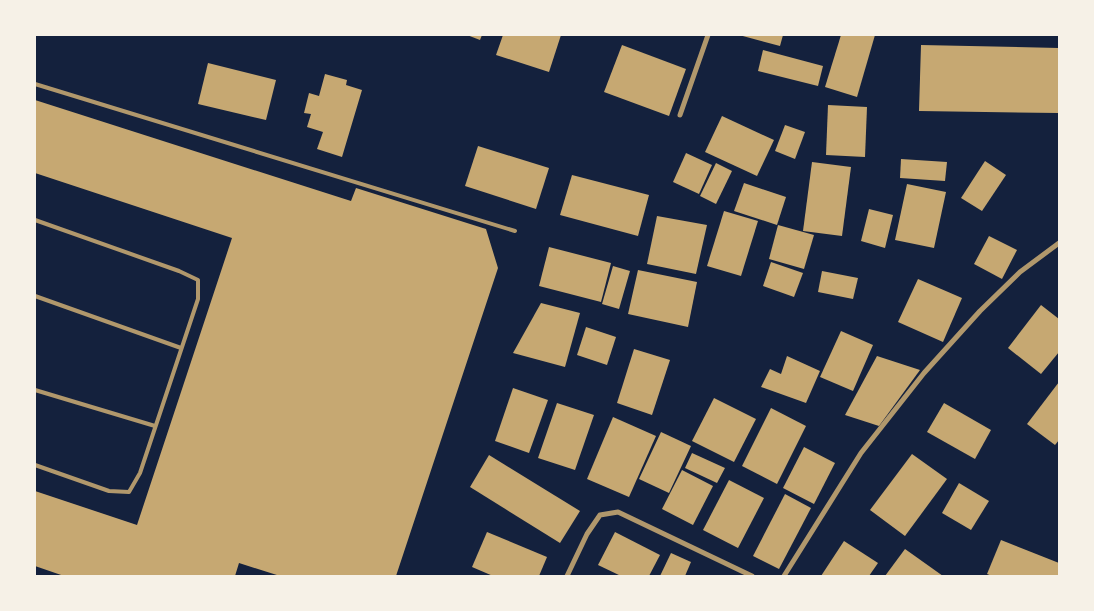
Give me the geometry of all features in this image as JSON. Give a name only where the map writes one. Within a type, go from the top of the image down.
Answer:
[{"type":"street","points":[[680,115],[708,35]]},
{"type":"street","points":[[784,576],[861,453],[924,373],[980,311],[1020,272],[1059,243]]},
{"type":"street","points":[[567,576],[587,534],[600,515],[618,512],[752,576]]},
{"type":"lane","points":[[35,84],[515,231]]},
{"type":"lane","points":[[35,220],[179,271],[198,280],[198,299],[140,473],[129,492],[109,491],[35,465]]},
{"type":"lane","points":[[35,296],[181,348]]},
{"type":"lane","points":[[35,390],[155,426]]},
{"type":"building","points":[[467,35],[482,35],[480,40]]},
{"type":"building","points":[[503,35],[561,35],[549,72],[496,55]]},
{"type":"building","points":[[739,35],[783,35],[780,46]]},
{"type":"building","points":[[841,35],[875,35],[857,97],[825,87]]},
{"type":"building","points":[[622,45],[686,69],[669,116],[604,92]]},
{"type":"building","points":[[921,45],[1059,48],[1059,113],[919,111]]},
{"type":"building","points":[[763,50],[823,66],[818,86],[758,71]]},
{"type":"building","points":[[208,63],[276,80],[266,120],[198,104]]},
{"type":"building","points":[[325,74],[347,80],[346,85],[362,90],[342,157],[317,149],[323,132],[307,127],[311,114],[304,113],[309,93],[319,96]]},
{"type":"building","points":[[35,100],[351,201],[356,188],[486,229],[498,268],[396,576],[280,576],[239,563],[235,576],[64,576],[35,566],[35,491],[137,525],[232,238],[35,173]]},
{"type":"building","points":[[828,105],[867,107],[865,157],[826,155]]},
{"type":"building","points":[[722,116],[774,140],[757,176],[705,152]]},
{"type":"building","points":[[785,125],[805,132],[795,159],[775,151]]},
{"type":"building","points":[[478,146],[549,168],[536,209],[465,186]]},
{"type":"building","points":[[686,153],[712,165],[699,194],[673,182]]},
{"type":"building","points":[[901,159],[947,162],[945,181],[900,178]]},
{"type":"building","points":[[985,161],[1006,175],[982,211],[961,198]]},
{"type":"building","points":[[812,162],[851,167],[842,236],[803,231]]},
{"type":"building","points":[[716,163],[732,171],[716,204],[700,196]]},
{"type":"building","points":[[572,175],[649,195],[638,236],[560,215]]},
{"type":"building","points":[[744,183],[786,197],[777,225],[734,211]]},
{"type":"building","points":[[907,184],[946,192],[934,248],[895,240]]},
{"type":"building","points":[[869,209],[893,215],[885,248],[861,241]]},
{"type":"building","points":[[724,211],[758,221],[741,276],[707,266]]},
{"type":"building","points":[[657,216],[707,225],[696,274],[647,264]]},
{"type":"building","points":[[778,225],[814,235],[804,269],[769,259]]},
{"type":"building","points":[[989,236],[1017,250],[1002,279],[974,264]]},
{"type":"building","points":[[549,247],[611,263],[601,302],[539,286]]},
{"type":"building","points":[[771,262],[803,273],[794,297],[763,286]]},
{"type":"building","points":[[613,266],[630,271],[619,309],[602,304]]},
{"type":"building","points":[[638,270],[697,282],[688,327],[628,314]]},
{"type":"building","points":[[822,271],[858,278],[853,299],[818,292]]},
{"type":"building","points":[[918,279],[962,298],[943,342],[898,322]]},
{"type":"building","points":[[541,303],[580,313],[565,367],[513,353]]},
{"type":"building","points":[[1041,305],[1059,319],[1059,352],[1041,374],[1008,348]]},
{"type":"building","points":[[586,327],[616,337],[607,365],[577,355]]},
{"type":"building","points":[[841,331],[873,345],[853,391],[820,377]]},
{"type":"building","points":[[634,349],[670,360],[652,415],[617,403]]},
{"type":"building","points":[[787,356],[820,371],[806,403],[761,387],[770,369],[781,374]]},
{"type":"building","points":[[877,356],[920,370],[879,426],[845,415]]},
{"type":"building","points":[[1059,382],[1059,440],[1055,445],[1027,424]]},
{"type":"building","points":[[513,388],[548,400],[529,453],[495,441]]},
{"type":"building","points":[[714,398],[756,419],[734,462],[692,441]]},
{"type":"building","points":[[557,403],[594,415],[575,470],[538,458]]},
{"type":"building","points":[[944,403],[991,430],[975,459],[927,432]]},
{"type":"building","points":[[771,408],[806,426],[777,484],[742,466]]},
{"type":"building","points":[[613,417],[656,436],[629,497],[587,479]]},
{"type":"building","points":[[661,432],[691,446],[669,493],[639,479]]},
{"type":"building","points":[[804,447],[835,463],[814,504],[783,488]]},
{"type":"building","points":[[692,453],[725,468],[717,483],[685,468]]},
{"type":"building","points":[[912,454],[947,479],[905,536],[870,510]]},
{"type":"building","points":[[489,455],[580,511],[560,543],[470,487]]},
{"type":"building","points":[[682,470],[713,486],[693,525],[662,509]]},
{"type":"building","points":[[729,480],[764,498],[738,548],[703,530]]},
{"type":"building","points":[[959,483],[989,501],[971,530],[942,513]]},
{"type":"building","points":[[785,494],[811,508],[779,569],[753,556]]},
{"type":"building","points":[[487,532],[547,557],[539,576],[493,576],[472,567]]},
{"type":"building","points":[[615,532],[660,555],[649,576],[621,576],[598,565]]},
{"type":"building","points":[[1001,540],[1059,563],[1059,576],[992,576],[987,574]]},
{"type":"building","points":[[844,541],[878,563],[869,576],[821,576]]},
{"type":"building","points":[[905,549],[943,576],[885,576]]},
{"type":"building","points":[[671,553],[691,562],[685,576],[660,576]]}]
